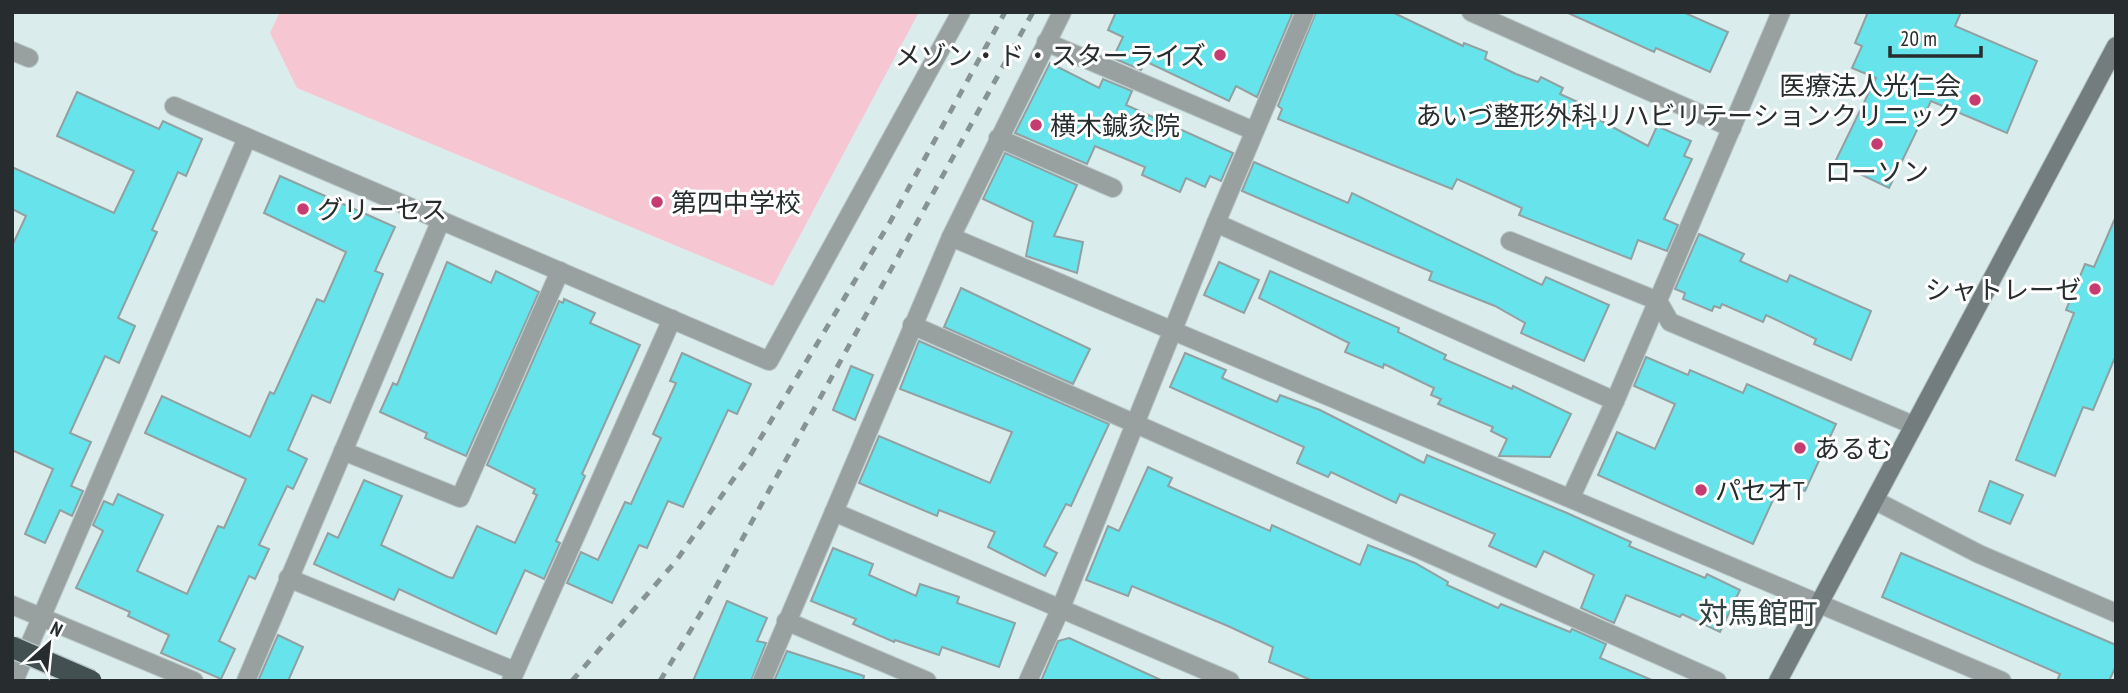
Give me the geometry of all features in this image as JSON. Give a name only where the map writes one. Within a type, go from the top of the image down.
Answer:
[{"type":"highway","points":[[12,647],[91,681]]},
{"type":"street","points":[[174,106],[769,360],[961,12]]},
{"type":"street","points":[[762,681],[951,237],[1062,12]]},
{"type":"street","points":[[1028,681],[1060,610],[1171,332],[1305,12]]},
{"type":"street","points":[[1471,12],[1732,128]]},
{"type":"street","points":[[1571,496],[1615,401],[1781,12]]},
{"type":"street","points":[[1046,42],[1254,131]]},
{"type":"street","points":[[1778,681],[1816,604],[1876,500],[1913,425],[2116,46]]},
{"type":"street","points":[[14,681],[247,138]]},
{"type":"street","points":[[998,138],[1113,188]]},
{"type":"street","points":[[246,681],[440,220]]},
{"type":"street","points":[[1216,223],[1615,401]]},
{"type":"street","points":[[951,237],[1171,332],[1571,496],[1994,679]]},
{"type":"street","points":[[1510,241],[1658,301],[1670,322],[1913,425]]},
{"type":"street","points":[[343,451],[460,498],[560,271]]},
{"type":"street","points":[[288,578],[513,676],[672,319]]},
{"type":"street","points":[[912,325],[1717,681]]},
{"type":"street","points":[[1876,500],[1979,554],[2116,613]]},
{"type":"street","points":[[834,512],[1230,681]]},
{"type":"street","points":[[12,605],[194,681]]},
{"type":"street","points":[[786,621],[927,681]]},
{"type":"shaded area","name":"第四中学校","points":[[280,12],[919,12],[773,286],[297,88],[270,33]]},
{"type":"building","name":"メゾン・ド・スターライズ","points":[[1116,12],[1293,12],[1257,97],[1236,86],[1229,101],[1145,61],[1141,70],[1113,58],[1123,37],[1108,30]]},
{"type":"building","points":[[1316,12],[1392,12],[1463,46],[1464,43],[1487,52],[1485,59],[1516,74],[1538,82],[1541,77],[1563,88],[1560,94],[1580,103],[1577,108],[1648,146],[1657,126],[1691,141],[1684,156],[1692,159],[1664,219],[1678,225],[1667,251],[1638,240],[1631,259],[1519,215],[1522,208],[1457,179],[1452,189],[1278,119],[1282,109],[1278,106]]},
{"type":"building","points":[[1566,12],[1683,12],[1728,32],[1710,72],[1656,48],[1654,52]]},
{"type":"building","name":"医療法人光仁会 あいづ整形外科リハビリテーションクリニック","points":[[1868,12],[1961,12],[1955,26],[2037,61],[2007,133],[1931,101],[1889,188],[1835,162],[1876,78],[1852,68],[1862,46],[1855,43]]},
{"type":"building","points":[[1050,63],[1099,88],[1103,79],[1132,91],[1126,105],[1233,153],[1221,181],[1210,176],[1205,187],[1186,178],[1180,192],[1142,175],[1145,167],[1095,146],[1087,164],[1015,133]]},
{"type":"building","points":[[77,92],[159,129],[163,121],[202,139],[186,176],[178,172],[152,230],[157,232],[118,318],[135,326],[119,363],[105,356],[70,433],[91,442],[71,486],[83,491],[72,516],[60,510],[45,543],[25,534],[53,469],[12,450],[12,246],[26,216],[12,209],[12,167],[114,213],[134,171],[57,136]]},
{"type":"building","points":[[1005,153],[1077,185],[1054,236],[1083,242],[1077,273],[1026,256],[1033,222],[983,199]]},
{"type":"building","points":[[1254,162],[1348,203],[1352,193],[1542,285],[1546,277],[1609,305],[1584,361],[1521,333],[1525,323],[1495,306],[1429,280],[1432,272],[1242,191]]},
{"type":"building","points":[[280,176],[395,227],[375,271],[383,274],[330,403],[312,395],[288,450],[307,459],[293,489],[287,486],[259,545],[269,549],[255,579],[249,576],[219,641],[235,649],[221,679],[161,653],[169,635],[128,616],[130,612],[76,588],[103,531],[93,525],[104,501],[113,505],[118,494],[163,515],[137,571],[187,594],[218,526],[224,528],[246,479],[145,433],[162,396],[250,437],[270,392],[274,394],[317,299],[324,302],[346,252],[264,213]]},
{"type":"building","points":[[2116,216],[2116,355],[2093,410],[2083,407],[2055,476],[2016,460],[2074,313],[2066,310],[2085,264],[2094,267]]},
{"type":"building","points":[[1699,234],[1744,254],[1740,261],[1787,282],[1790,275],[1871,311],[1851,360],[1814,344],[1816,339],[1766,315],[1763,322],[1722,304],[1720,308],[1714,306],[1712,311],[1683,299],[1685,293],[1675,289]]},
{"type":"building","points":[[447,262],[491,283],[496,271],[539,292],[466,456],[425,438],[427,433],[380,412],[393,383],[397,385]]},
{"type":"building","points":[[1219,262],[1259,280],[1244,313],[1204,295]]},
{"type":"building","points":[[1270,271],[1399,328],[1398,332],[1446,355],[1444,359],[1512,389],[1513,386],[1571,414],[1550,457],[1499,456],[1507,439],[1491,431],[1493,427],[1438,404],[1441,399],[1431,395],[1434,388],[1384,364],[1383,368],[1345,352],[1349,343],[1259,298]]},
{"type":"building","points":[[961,288],[1090,349],[1073,384],[944,327]]},
{"type":"building","points":[[564,299],[595,313],[590,323],[640,345],[582,474],[585,476],[556,541],[560,543],[544,579],[525,570],[496,634],[399,589],[394,600],[314,564],[328,533],[338,538],[364,480],[402,496],[381,545],[448,577],[453,578],[477,526],[515,543],[537,495],[533,493],[535,489],[487,465],[559,301],[563,303]]},
{"type":"building","points":[[919,341],[1109,424],[1071,506],[1066,504],[1044,546],[1057,553],[1045,576],[988,547],[995,532],[939,510],[937,516],[859,483],[879,436],[990,483],[1012,432],[900,389]]},
{"type":"building","points":[[682,353],[751,384],[737,414],[728,410],[683,507],[668,501],[647,548],[639,545],[612,603],[567,583],[581,552],[598,560],[625,502],[631,504],[661,438],[653,434],[676,383],[670,381]]},
{"type":"building","points":[[1185,353],[1226,370],[1222,378],[1277,402],[1280,395],[1320,410],[1424,463],[1427,455],[1567,513],[1631,542],[1629,546],[1705,578],[1707,574],[1740,590],[1720,632],[1682,614],[1680,617],[1626,595],[1614,623],[1581,608],[1594,575],[1544,551],[1536,567],[1489,546],[1495,534],[1400,494],[1396,503],[1331,472],[1328,477],[1297,463],[1304,447],[1170,387]]},
{"type":"building","points":[[1646,357],[1688,375],[1690,370],[1743,393],[1747,384],[1836,424],[1805,491],[1782,480],[1753,544],[1598,475],[1617,432],[1655,449],[1675,404],[1634,386]]},
{"type":"building","points":[[851,366],[873,375],[855,420],[833,410]]},
{"type":"building","points":[[1148,467],[1172,478],[1168,486],[1270,531],[1272,525],[1360,565],[1368,545],[1415,563],[1448,582],[1447,585],[1498,608],[1501,604],[1570,632],[1572,629],[1606,644],[1600,658],[1654,681],[1313,681],[1269,662],[1273,647],[1228,626],[1132,586],[1128,596],[1086,580],[1108,526],[1119,531]]},
{"type":"building","points":[[1990,481],[2023,495],[2010,524],[1979,511]]},
{"type":"building","points":[[833,548],[873,564],[869,575],[916,596],[920,584],[959,597],[957,603],[1015,623],[999,667],[942,647],[939,655],[895,640],[894,642],[853,624],[856,619],[811,601]]},
{"type":"building","points":[[1901,553],[2116,645],[2116,666],[2109,681],[2057,681],[2060,674],[1882,597]]},
{"type":"building","points":[[727,601],[767,618],[757,641],[766,643],[751,681],[693,681]]},
{"type":"building","points":[[278,635],[303,647],[288,681],[258,681]]},
{"type":"building","points":[[1069,638],[1163,681],[1041,681],[1058,641]]},
{"type":"building","points":[[787,651],[864,676],[863,681],[774,681]]},
{"type":"railway","points":[[572,681],[676,561],[751,454],[890,222],[1005,12]]},
{"type":"railway","points":[[660,681],[707,603],[1033,12]]},
{"type":"place","name":"メゾン・ド・スターライズ","points":[[1220,55]]},
{"type":"place","name":"医療法人光仁会 あいづ整形外科リハビリテーションクリニック","points":[[1975,100]]},
{"type":"place","name":"横木鍼灸院","points":[[1036,125]]},
{"type":"place","name":"ローソン","points":[[1877,144]]},
{"type":"place","name":"第四中学校","points":[[657,202]]},
{"type":"place","name":"グリーセス","points":[[303,209]]},
{"type":"place","name":"シャトレーゼ","points":[[2095,289]]},
{"type":"place","name":"あるむ","points":[[1800,448]]},
{"type":"place","name":"パセオT","points":[[1701,490]]},
{"type":"district","name":"対馬館町","points":[[1758,612]]}]
